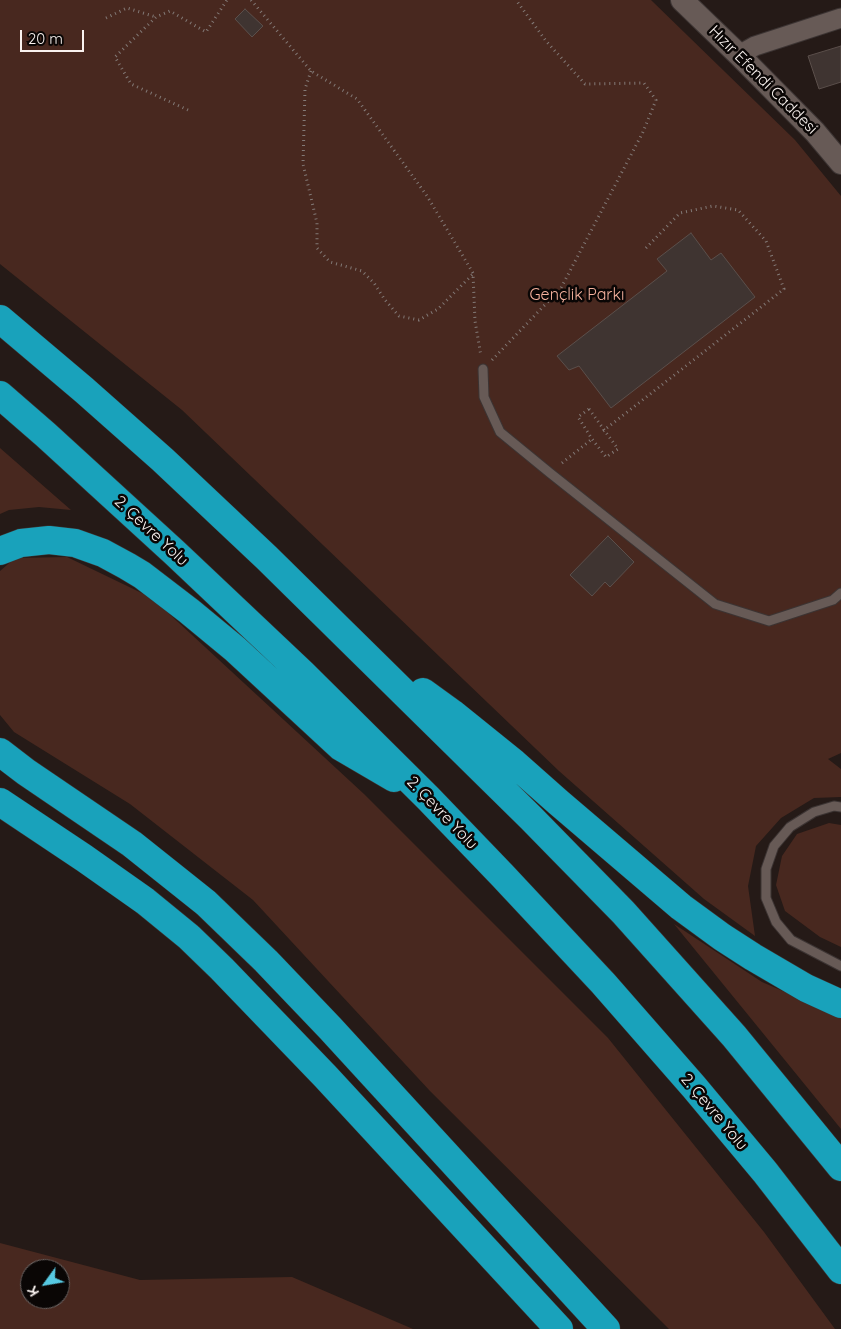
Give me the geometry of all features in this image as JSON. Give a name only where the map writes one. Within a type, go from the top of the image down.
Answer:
[{"type":"highway","points":[[0,319],[163,460],[267,558],[531,818],[623,912],[734,1036],[841,1167]]},
{"type":"highway","name":"2. Çevre Yolu","points":[[0,395],[182,559],[303,674],[502,874],[648,1034],[765,1172],[837,1265]]},
{"type":"highway","points":[[0,551],[21,543],[49,540],[75,543],[103,553],[127,566],[189,611],[235,649],[341,747],[428,798]]},
{"type":"highway","points":[[347,637],[452,713],[514,763],[682,907],[722,937],[753,958],[806,988],[841,1004]]},
{"type":"highway","points":[[0,752],[26,772],[132,844],[206,903],[266,961],[330,1028],[606,1329]]},
{"type":"highway","points":[[0,802],[145,901],[189,937],[325,1076],[559,1329]]},
{"type":"street","name":"Hızır Efendi Caddesi","points":[[682,0],[815,132],[841,163]]},
{"type":"street","points":[[739,55],[756,46],[841,18]]},
{"type":"lane","points":[[483,369],[484,397],[500,432],[715,604],[769,621],[833,600],[841,593]]},
{"type":"lane","points":[[841,807],[834,806],[814,812],[790,827],[774,846],[766,869],[766,898],[776,922],[791,940],[841,966]]},
{"type":"path","points":[[188,110],[131,84],[116,57],[156,17],[170,12],[206,32],[227,0]]},
{"type":"path","points":[[251,0],[311,71],[357,99],[427,196],[473,274],[475,321],[483,369]]},
{"type":"path","points":[[483,369],[560,288],[643,132],[656,100],[644,83],[585,84],[546,41],[516,0]]},
{"type":"path","points":[[106,18],[127,8],[156,17]]},
{"type":"path","points":[[311,71],[305,89],[303,164],[317,223],[317,248],[330,262],[362,271],[374,282],[385,300],[399,316],[419,320],[438,309],[473,274]]},
{"type":"path","points":[[603,431],[784,289],[766,241],[738,210],[713,206],[680,213],[644,250]]},
{"type":"path","points":[[588,410],[618,449],[606,457],[592,439],[578,417],[588,410]]},
{"type":"path","points":[[550,473],[592,439]]},
{"type":"green space","name":"Gençlik Parkı","points":[[0,0],[651,0],[795,140],[841,196],[841,753],[828,759],[841,769],[841,797],[814,798],[781,818],[756,846],[748,886],[755,936],[704,899],[559,771],[182,410],[0,264]]},
{"type":"green space","points":[[0,448],[71,510],[39,507],[9,510],[0,514]]},
{"type":"green space","points":[[67,557],[152,598],[364,794],[608,1038],[764,1232],[835,1329],[669,1329],[430,1091],[253,900],[130,804],[14,732],[0,715],[0,571],[15,558]]},
{"type":"green space","points":[[829,823],[841,825],[841,947],[820,937],[785,911],[776,885],[782,856],[797,834]]},
{"type":"green space","points":[[674,924],[762,982],[841,1016],[841,1129]]},
{"type":"green space","points":[[0,1243],[61,1259],[20,1259],[20,1309],[70,1309],[70,1262],[140,1280],[292,1277],[413,1329],[0,1329]]},
{"type":"building","points":[[245,9],[263,26],[252,37],[235,19]]},
{"type":"building","points":[[841,46],[841,82],[819,89],[808,56]]},
{"type":"building","points":[[691,233],[711,260],[721,253],[755,297],[611,408],[579,366],[569,370],[557,356],[667,271],[657,259]]},
{"type":"building","points":[[608,536],[634,562],[610,587],[605,582],[592,596],[570,575]]}]
